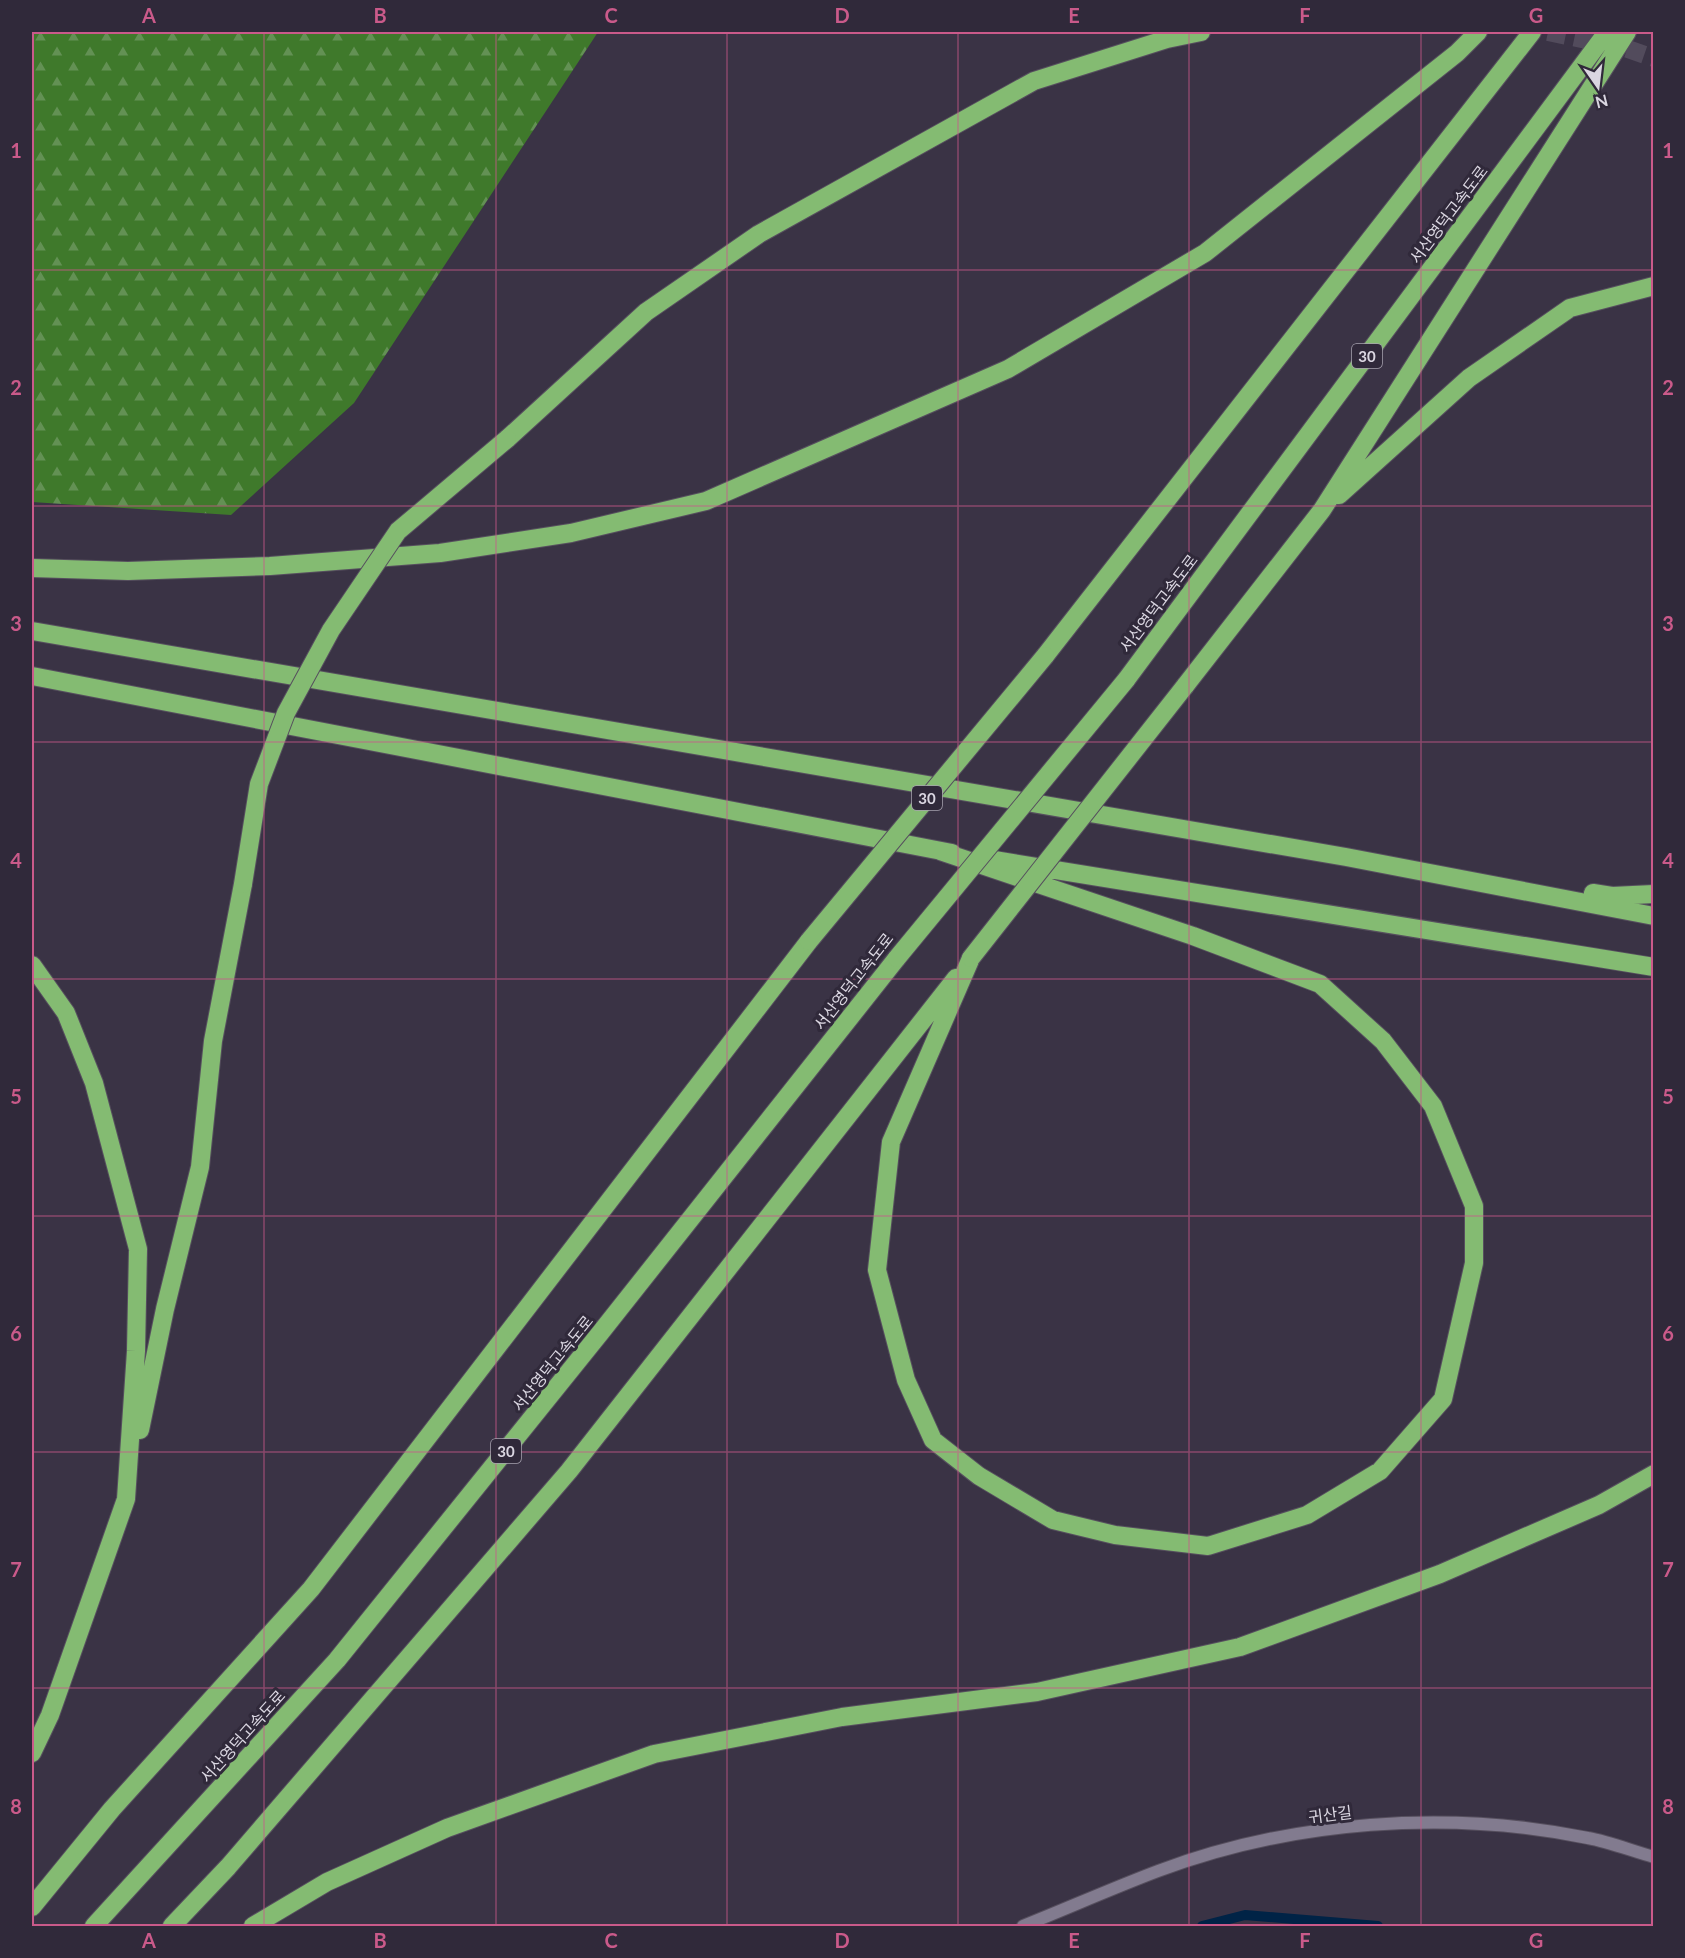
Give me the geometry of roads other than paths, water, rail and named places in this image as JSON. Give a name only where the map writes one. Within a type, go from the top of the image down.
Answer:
[{"type":"highway","points":[[32,1753],[50,1714],[126,1499],[165,1309],[200,1167],[213,1041],[243,884],[259,784],[286,713],[331,630],[398,531],[507,439],[646,312],[759,234],[1034,81],[1167,39],[1201,32]]},
{"type":"highway","points":[[32,568],[128,571],[246,567],[440,553],[571,533],[706,501],[1008,369],[1205,253],[1448,60],[1478,32]]},
{"type":"highway","name":"30","points":[[32,1906],[112,1809],[311,1589],[809,940],[1045,656],[1532,32]]},
{"type":"highway","name":"서산영덕고속도로","points":[[94,1926],[337,1660],[601,1332],[897,958],[1126,680],[1607,32]]},
{"type":"highway","points":[[172,1926],[228,1868],[569,1471],[1322,510],[1627,32]]},
{"type":"highway","points":[[1322,510],[1470,378],[1570,308],[1653,286]]},
{"type":"highway","points":[[32,631],[1346,856],[1612,896],[1653,894]]},
{"type":"highway","points":[[32,676],[940,851],[1653,967]]},
{"type":"highway","points":[[940,851],[1193,936],[1320,984],[1383,1041],[1433,1106],[1474,1206],[1474,1263],[1443,1399],[1380,1472],[1307,1515],[1208,1546],[1114,1535],[1053,1521],[980,1476],[933,1440],[906,1380],[878,1270],[891,1142],[971,958]]},
{"type":"highway","points":[[1346,856],[1653,916]]},
{"type":"highway","points":[[32,965],[66,1012],[94,1083],[138,1249],[136,1351],[126,1499]]},
{"type":"highway","points":[[253,1926],[327,1882],[447,1828],[654,1754],[842,1717],[1037,1692],[1240,1647],[1440,1574],[1599,1504],[1653,1474]]},
{"type":"street","name":"귀산길","points":[[1023,1926],[1159,1870],[1248,1844],[1330,1829],[1425,1822],[1516,1827],[1589,1838],[1653,1857]]},
{"type":"waterway","points":[[1202,1926],[1245,1915],[1378,1926]]},
{"type":"tunnel","points":[[1548,32],[1625,48],[1654,58]]}]
